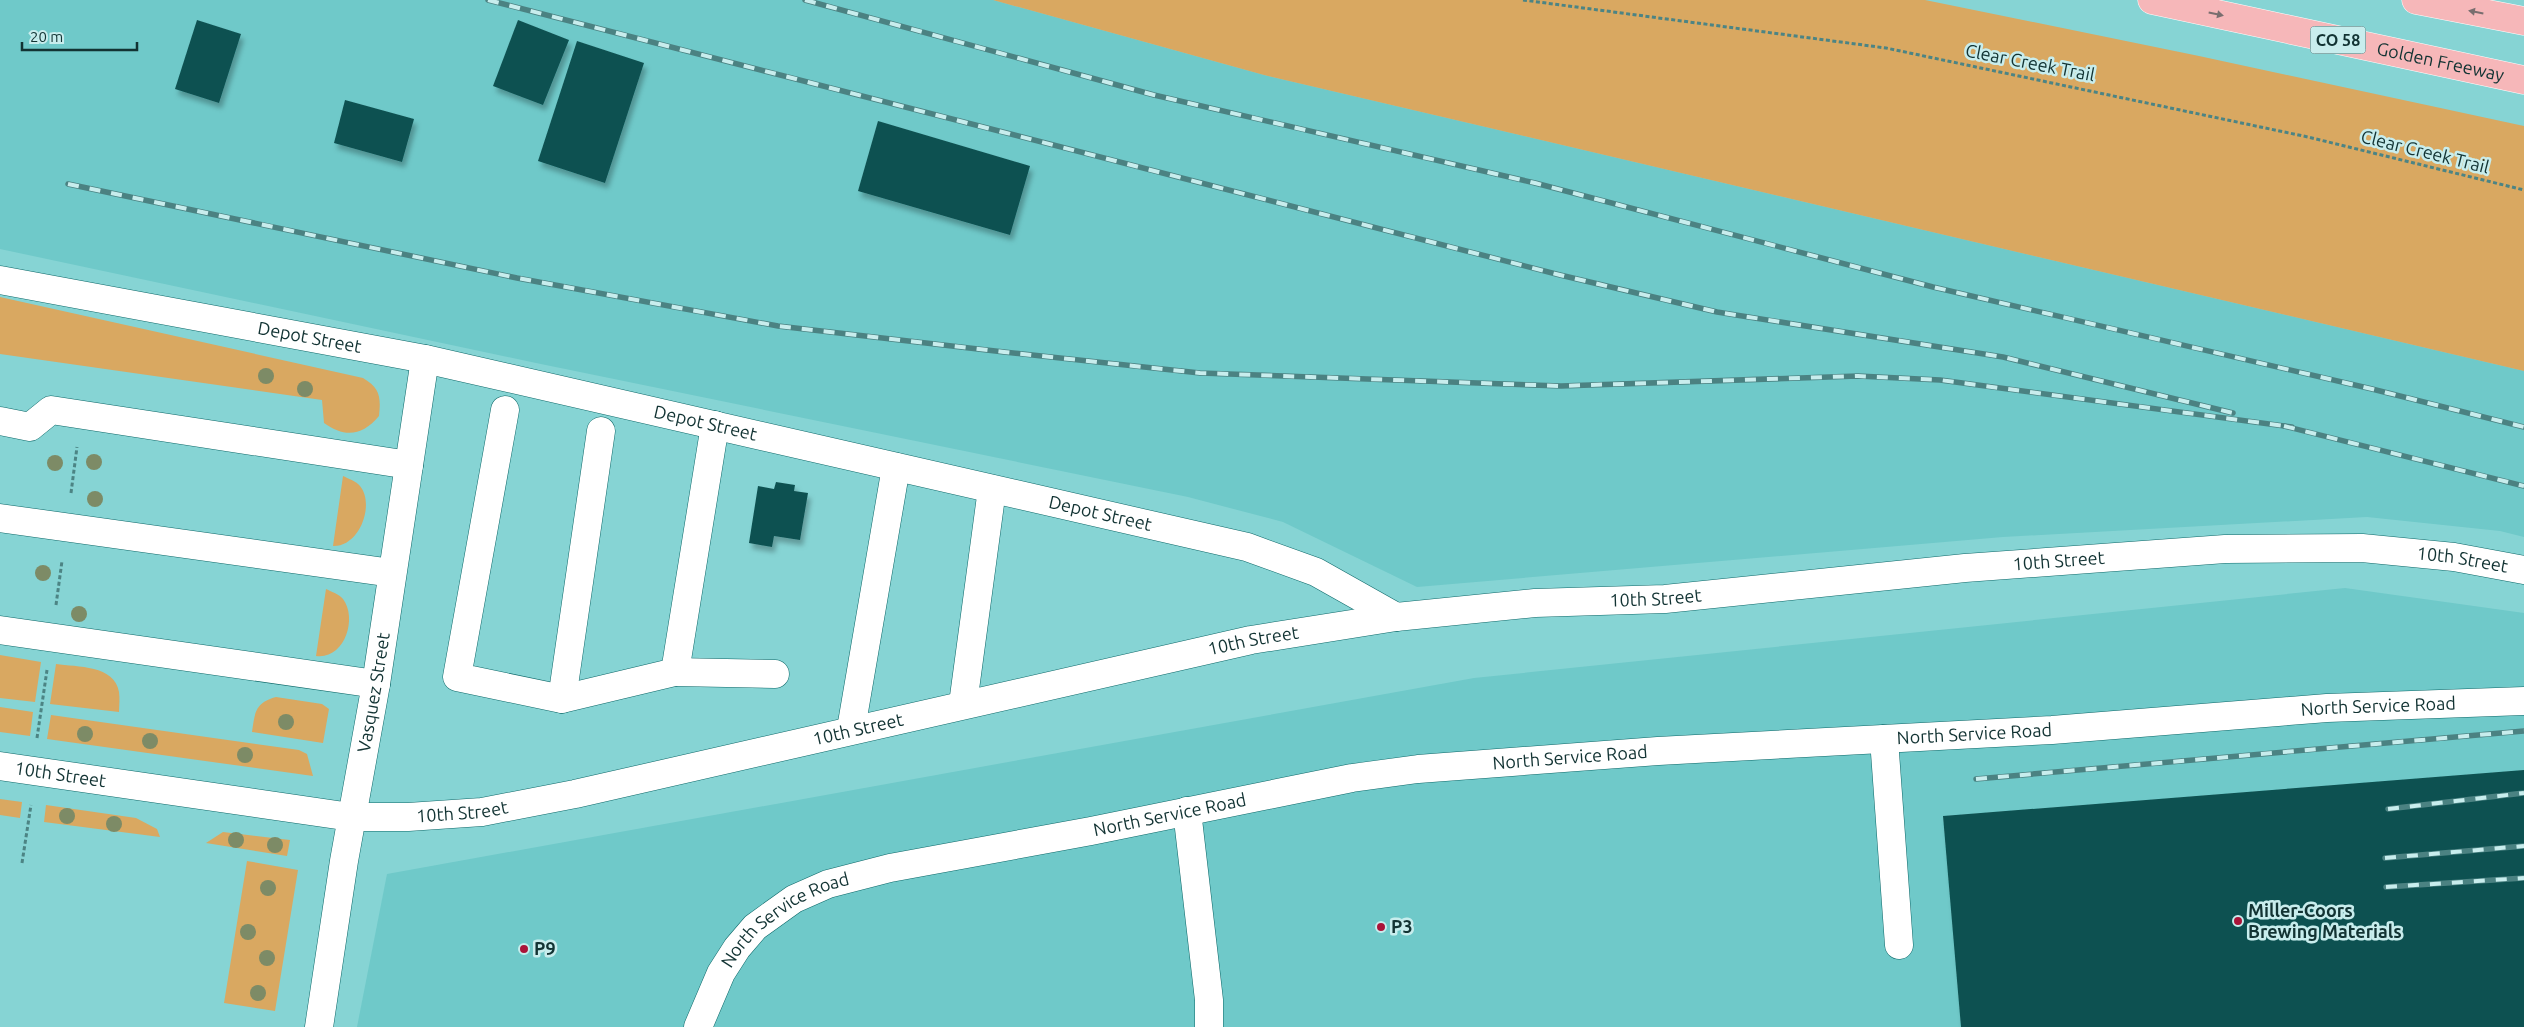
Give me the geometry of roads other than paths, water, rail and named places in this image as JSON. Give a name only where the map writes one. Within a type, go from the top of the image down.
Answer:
[{"type":"highway","name":"Golden Freeway","points":[[2152,0],[2524,80]]},
{"type":"highway","points":[[2416,0],[2524,21]]},
{"type":"street","name":"Depot Street","points":[[0,280],[425,359],[1247,547],[1316,572],[1396,617]]},
{"type":"street","name":"Vasquez Street","points":[[319,1027],[351,817],[376,684],[425,359]]},
{"type":"street","points":[[0,421],[30,426],[51,410],[409,465]]},
{"type":"street","points":[[505,410],[457,677],[562,699],[675,672],[775,674]]},
{"type":"street","points":[[675,672],[715,425]]},
{"type":"street","points":[[562,699],[602,431]]},
{"type":"street","points":[[851,729],[896,467]]},
{"type":"street","points":[[963,704],[992,489]]},
{"type":"street","points":[[0,518],[392,573]]},
{"type":"street","name":"10th Street","points":[[0,766],[351,817],[408,817],[482,812],[574,794],[851,729],[1251,640],[1396,617],[1535,603],[1665,598],[1965,568],[2226,549],[2362,548],[2454,557],[2524,570]]},
{"type":"street","points":[[0,630],[376,684]]},
{"type":"street","name":"North Service Road","points":[[698,1027],[721,973],[737,948],[755,928],[794,899],[828,884],[890,868],[1352,778],[1418,769],[1658,750],[2052,730],[2327,708],[2524,701]]},
{"type":"street","points":[[1884,739],[1899,945]]},
{"type":"street","points":[[1187,811],[1209,1000],[1209,1027]]},
{"type":"railway","points":[[488,0],[1560,275],[1717,312],[2003,357],[2233,413]]},
{"type":"railway","points":[[805,0],[1154,95],[1535,183],[1933,287],[2372,389],[2524,427]]},
{"type":"railway","points":[[68,184],[517,278],[778,326],[1004,352],[1200,373],[1561,386],[1858,376],[1940,380],[2292,427]]},
{"type":"railway","points":[[2284,426],[2524,486]]},
{"type":"railway","points":[[1976,779],[2524,731]]},
{"type":"railway","points":[[2388,809],[2524,793]]},
{"type":"railway","points":[[2385,858],[2524,846]]},
{"type":"railway","points":[[2386,887],[2524,878]]},
{"type":"place","name":"Miller-Coors Brewing Materials","points":[[2238,921]]},
{"type":"place","name":"P3","points":[[1381,927]]},
{"type":"place","name":"P9","points":[[524,949]]}]
